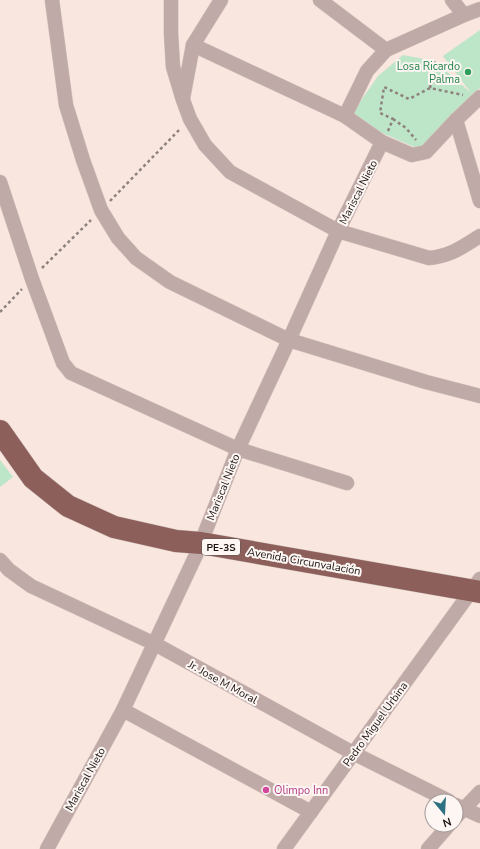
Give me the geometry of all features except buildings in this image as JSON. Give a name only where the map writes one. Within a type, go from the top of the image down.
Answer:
[{"type":"highway","name":"Avenida Circunvalación","points":[[0,431],[33,478],[68,506],[114,527],[176,541],[199,549],[475,592]]},
{"type":"highway","name":"Avenida Circunvalación","points":[[0,452],[22,482],[61,515],[112,538],[171,552],[199,549]]},
{"type":"street","points":[[52,0],[66,105],[101,210],[118,238],[136,258],[170,282],[289,340],[426,382],[480,396]]},
{"type":"street","points":[[171,0],[170,33],[173,67],[183,100],[190,119],[205,145],[230,172],[338,231],[429,258],[452,254],[480,236]]},
{"type":"street","points":[[183,100],[193,45],[221,0]]},
{"type":"street","points":[[320,0],[386,50]]},
{"type":"street","points":[[452,0],[464,15]]},
{"type":"street","points":[[345,116],[368,71],[386,50],[480,8]]},
{"type":"street","points":[[193,45],[345,116],[382,142],[412,155],[426,152],[479,98]]},
{"type":"street","points":[[456,120],[480,201]]},
{"type":"street","name":"Mariscal Nieto","points":[[47,849],[124,710],[199,549],[238,449],[338,231],[382,142]]},
{"type":"street","points":[[0,182],[32,279],[63,363],[71,372],[238,449],[347,483]]},
{"type":"street","name":"Jr. Jose M Moral","points":[[0,560],[9,570],[32,586],[155,644],[353,753],[433,793]]},
{"type":"street","name":"Pedro Miguel Urbina","points":[[284,849],[353,753],[475,592]]},
{"type":"street","points":[[124,710],[311,812]]},
{"type":"street","points":[[464,806],[480,792]]},
{"type":"street","points":[[464,811],[480,816]]},
{"type":"street","points":[[428,849],[442,833]]},
{"type":"path","points":[[430,88],[435,61]]},
{"type":"path","points":[[426,152],[406,128],[393,119],[380,113],[384,86],[409,99],[430,88],[479,98]]},
{"type":"path","points":[[382,142],[393,119]]},
{"type":"path","points":[[0,312],[32,279]]},
{"type":"green space","points":[[480,30],[480,88],[472,94],[477,99],[439,128],[426,152],[380,132],[351,115],[378,76],[403,55],[435,61],[471,93],[443,56]]},
{"type":"green space","points":[[0,460],[13,477],[0,487]]},
{"type":"place","name":"Losa Ricardo Palma","points":[[468,72]]},
{"type":"place","name":"Olimpo Inn","points":[[266,790]]}]
